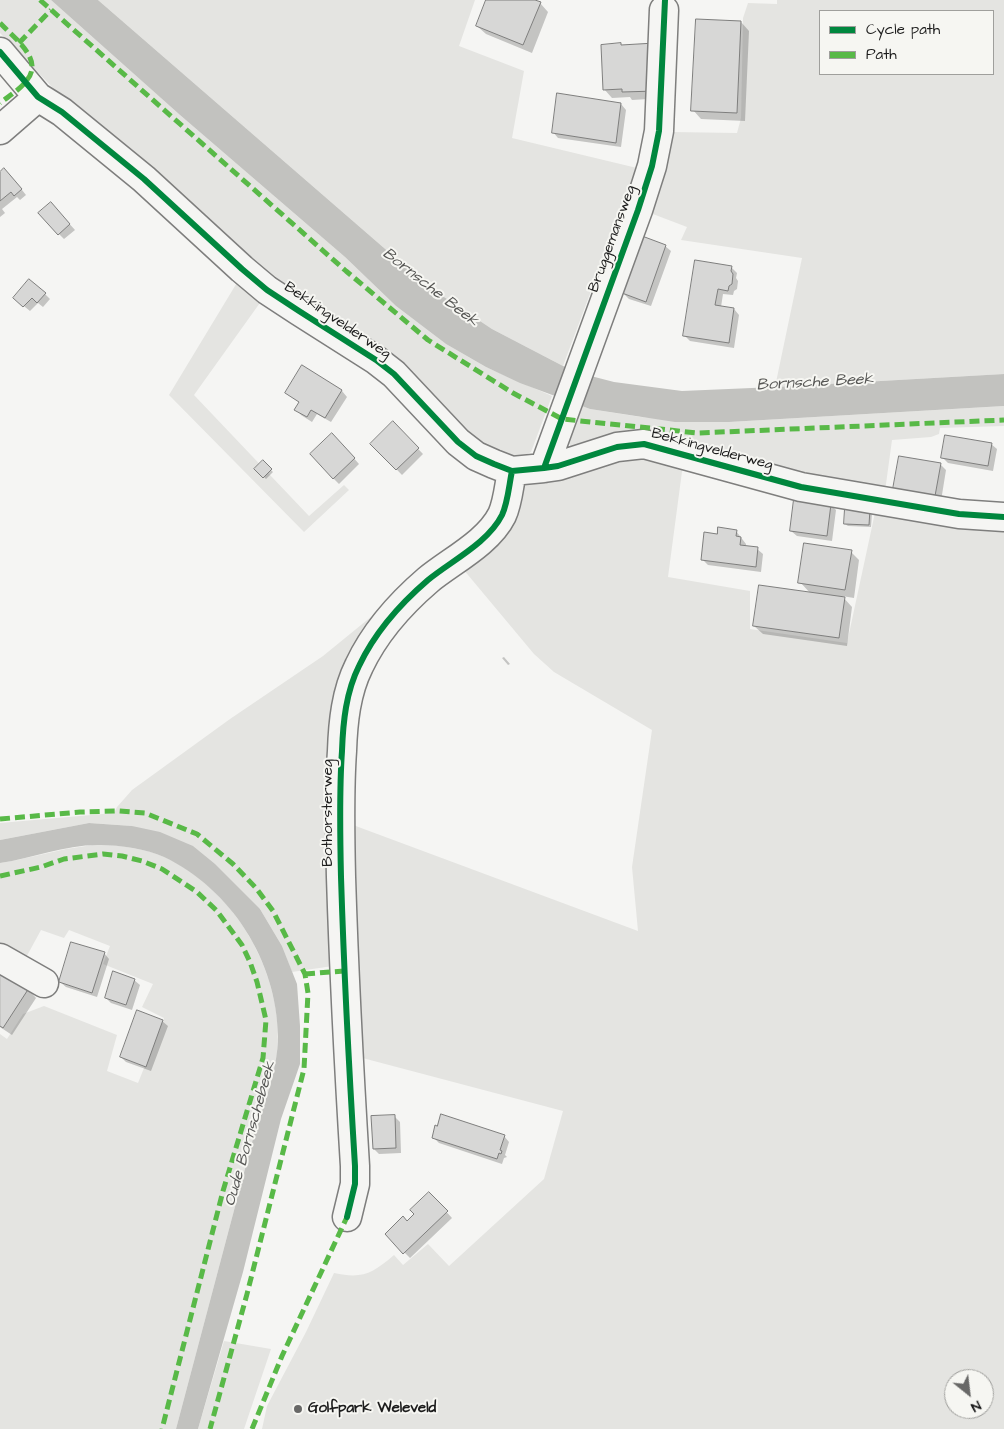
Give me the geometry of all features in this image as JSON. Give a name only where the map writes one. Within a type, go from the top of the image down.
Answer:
[{"type":"street","name":"Bruggemansweg","points":[[544,468],[638,210],[652,166],[659,131],[664,10]]},
{"type":"street","name":"Bekkingvelderweg","points":[[0,52],[38,97],[62,112],[144,179],[267,290],[376,360],[394,374],[458,442],[476,456],[512,471],[558,466],[617,447],[644,444],[801,487],[958,514],[1004,517]]},
{"type":"street","points":[[0,130],[38,97]]},
{"type":"street","name":"Bothorsterweg","points":[[347,1217],[355,1184],[355,1166],[344,971],[339,794],[343,732],[348,695],[358,666],[378,632],[403,603],[428,580],[468,551],[492,530],[502,515],[512,471]]},
{"type":"street","points":[[0,958],[44,983]]},
{"type":"shaded area","points":[[0,0],[51,0],[180,115],[345,257],[396,306],[446,344],[486,367],[552,396],[531,452],[519,458],[509,457],[489,450],[304,304],[92,124],[53,88],[0,33]]},
{"type":"shaded area","points":[[98,0],[475,0],[459,46],[524,71],[512,138],[637,168],[563,366],[492,329],[429,287]]},
{"type":"shaded area","points":[[777,0],[1004,0],[1004,374],[775,387],[802,258],[681,240],[687,227],[645,211],[672,132],[737,133],[741,118],[743,18],[748,3],[777,4]]},
{"type":"shaded area","points":[[238,281],[262,300],[194,395],[309,516],[344,485],[349,490],[304,532],[169,395]]},
{"type":"shaded area","points":[[577,404],[590,409],[641,417],[729,422],[1004,406],[1004,426],[940,428],[939,434],[931,437],[892,440],[883,495],[762,468],[576,450],[571,447],[567,440]]},
{"type":"shaded area","points":[[625,453],[683,464],[668,577],[750,591],[750,629],[847,643],[876,508],[1004,530],[1004,1429],[262,1429],[267,1406],[306,1332],[334,1273],[359,1275],[373,1271],[394,1255],[403,1265],[428,1244],[449,1266],[544,1179],[563,1111],[355,1056],[345,822],[638,931],[632,867],[652,730],[554,672],[534,654],[463,569],[519,485]]},
{"type":"shaded area","points":[[388,603],[370,621],[345,666],[327,742],[326,802],[333,966],[292,972],[282,946],[260,909],[132,826],[89,823],[0,840],[0,823],[114,813],[132,790],[230,719],[323,656]]},
{"type":"shaded area","points":[[99,844],[139,849],[162,856],[188,870],[212,889],[233,912],[250,938],[264,966],[273,995],[278,1025],[277,1055],[176,1429],[0,1429],[0,1034],[7,1039],[23,1014],[44,1006],[117,1035],[107,1071],[138,1083],[164,1018],[142,1007],[153,984],[103,964],[110,946],[69,930],[64,938],[41,930],[23,963],[0,952],[0,863]]},
{"type":"shaded area","points":[[224,1341],[271,1349],[244,1429],[198,1429]]},
{"type":"water","name":"Bornsche Beek","points":[[51,0],[98,0],[429,287],[492,329],[563,366],[614,382],[682,391],[1004,374],[1004,406],[729,422],[675,422],[590,409],[520,383],[486,367],[446,344],[396,306],[345,257],[180,115]]},
{"type":"water","points":[[89,823],[132,826],[160,832],[193,846],[215,864],[260,909],[282,946],[297,984],[300,1064],[281,1119],[243,1272],[198,1429],[176,1429],[254,1135],[273,1074],[278,1036],[276,1008],[269,981],[259,955],[246,930],[210,888],[188,871],[164,857],[133,848],[88,845],[0,863],[0,840]]},
{"type":"building","points":[[486,0],[535,0],[541,2],[523,45],[476,26]]},
{"type":"building","points":[[696,19],[741,21],[737,113],[691,111]]},
{"type":"building","points":[[621,43],[621,45],[655,43],[656,91],[622,92],[622,89],[603,90],[601,45]]},
{"type":"building","points":[[557,93],[621,103],[616,143],[552,133]]},
{"type":"building","points":[[4,168],[22,189],[14,196],[11,192],[0,201],[0,172]]},
{"type":"building","points":[[51,202],[70,224],[58,235],[38,213]]},
{"type":"building","points":[[642,236],[666,245],[646,302],[622,293]]},
{"type":"building","points":[[695,260],[732,266],[732,284],[729,286],[728,291],[718,289],[715,305],[734,308],[729,343],[683,336]]},
{"type":"building","points":[[29,279],[46,293],[37,303],[32,298],[23,307],[13,298]]},
{"type":"building","points":[[302,365],[342,390],[325,418],[311,410],[307,417],[294,410],[299,402],[285,393]]},
{"type":"building","points":[[393,421],[419,448],[396,470],[370,444]]},
{"type":"building","points":[[332,433],[355,458],[333,479],[310,454]]},
{"type":"building","points":[[945,435],[992,443],[988,466],[941,458]]},
{"type":"building","points":[[899,456],[941,463],[935,496],[893,489]]},
{"type":"building","points":[[263,460],[272,469],[263,478],[254,469]]},
{"type":"building","points":[[794,499],[831,504],[827,536],[790,531]]},
{"type":"building","points":[[845,508],[870,509],[869,525],[844,524]]},
{"type":"building","points":[[718,527],[737,530],[736,536],[741,537],[740,545],[758,547],[756,567],[701,560],[704,532],[717,534]]},
{"type":"building","points":[[804,543],[852,550],[845,590],[798,583]]},
{"type":"building","points":[[759,585],[845,597],[839,638],[753,626]]},
{"type":"building","points":[[71,942],[105,952],[92,993],[59,982]]},
{"type":"building","points":[[0,969],[29,988],[3,1028],[0,1026]]},
{"type":"building","points":[[113,971],[135,979],[126,1005],[105,998]]},
{"type":"building","points":[[137,1010],[163,1020],[146,1067],[120,1057]]},
{"type":"building","points":[[441,1114],[505,1135],[500,1150],[502,1151],[501,1154],[499,1153],[497,1159],[432,1138],[435,1125],[437,1126]]},
{"type":"building","points":[[395,1115],[396,1148],[373,1149],[371,1116]]},
{"type":"building","points":[[429,1192],[448,1211],[403,1254],[385,1234],[403,1216],[407,1221],[414,1214],[410,1210]]},
{"type":"marked path","points":[[40,0],[346,271],[428,340],[513,393],[562,419],[698,433],[1004,420]]},
{"type":"marked path","points":[[19,43],[51,10]]},
{"type":"marked path","points":[[0,23],[25,49],[32,64],[27,80],[0,103]]},
{"type":"marked path","points":[[0,819],[80,812],[119,811],[145,813],[197,834],[233,864],[256,888],[273,911],[305,974],[308,993],[304,1069],[247,1294],[210,1429]]},
{"type":"marked path","points":[[0,876],[41,867],[64,859],[103,854],[142,861],[162,869],[197,892],[217,911],[242,945],[257,982],[266,1020],[263,1058],[223,1191],[162,1429]]},
{"type":"marked path","points":[[305,974],[344,971]]},
{"type":"marked path","points":[[252,1429],[282,1356],[347,1217]]},
{"type":"cycle path","points":[[544,468],[638,210],[652,166],[659,131],[665,0]]},
{"type":"cycle path","points":[[0,52],[38,97],[62,112],[144,179],[267,290],[376,360],[394,374],[458,442],[476,456],[512,471],[558,466],[617,447],[644,444],[801,487],[959,514],[1004,517]]},
{"type":"cycle path","points":[[347,1217],[355,1184],[340,829],[342,740],[348,697],[365,654],[389,619],[428,580],[478,543],[496,525],[506,505],[512,471]]},
{"type":"place","name":"Golfpark Weleveld","points":[[298,1409]]},
{"type":"water label","name":"Oude Bornschebeek","points":[[251,1134]]}]
